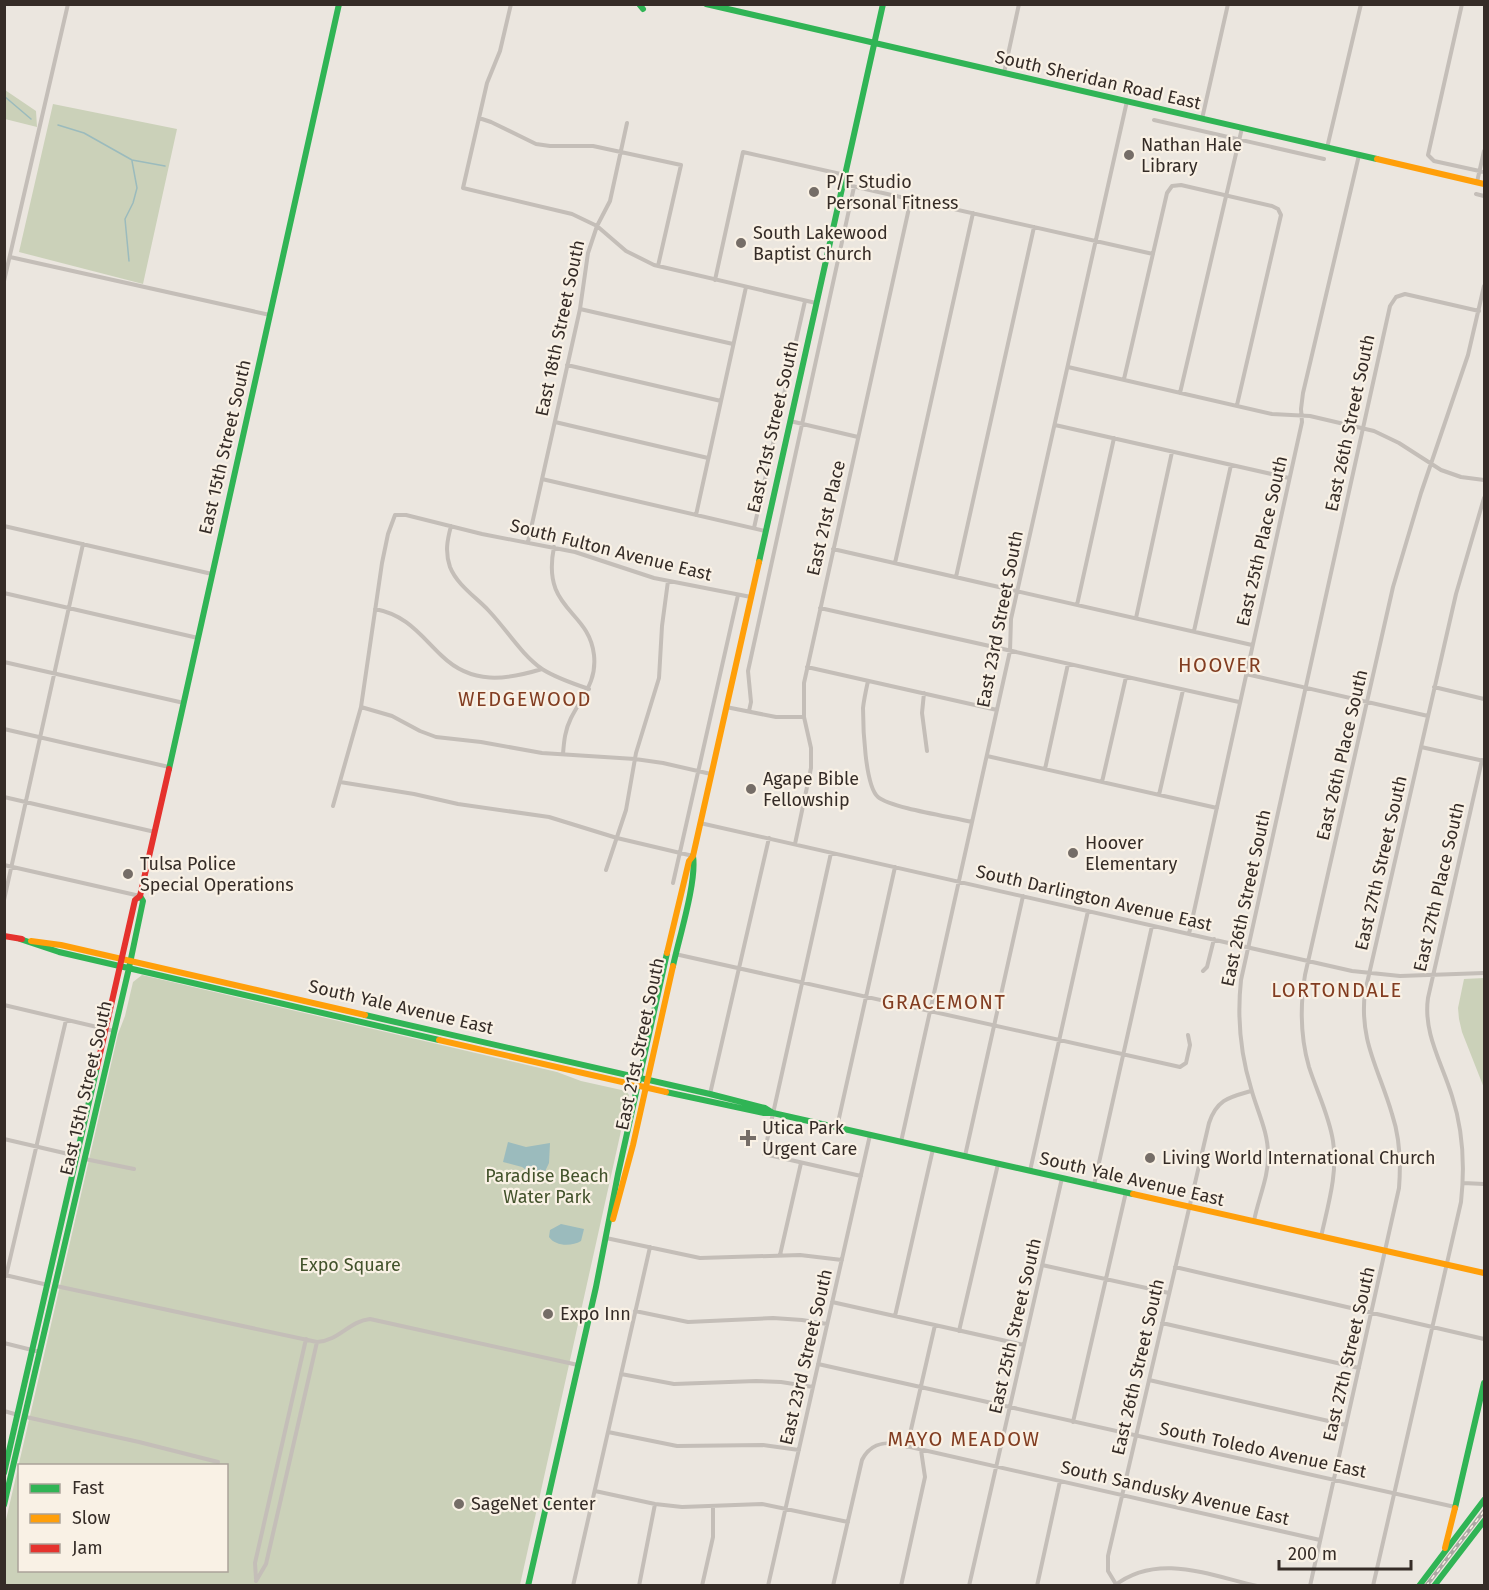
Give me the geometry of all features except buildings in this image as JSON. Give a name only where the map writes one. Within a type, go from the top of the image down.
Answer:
[{"type":"main road","name":"East 15th Street South","points":[[18,1414],[135,900],[140,896],[155,832],[339,4]]},
{"type":"main road","name":"South Sheridan Road East","points":[[706,4],[1481,183]]},
{"type":"main road","name":"East 21st Street South","points":[[606,1238],[625,1180],[689,894],[693,856],[700,823],[883,4]]},
{"type":"main road","name":"East 21st Street South","points":[[528,1586],[681,892],[689,861],[693,856]]},
{"type":"main road","points":[[681,892],[689,894]]},
{"type":"main road","name":"East 15th Street South","points":[[40,1352],[129,968],[143,902],[140,896]]},
{"type":"main road","name":"South Yale Avenue East","points":[[4,936],[61,945],[130,960],[711,1094],[765,1108],[773,1113]]},
{"type":"main road","name":"South Yale Avenue East","points":[[20,939],[59,952],[121,967],[645,1088],[837,1127],[1485,1273]]},
{"type":"main road","points":[[59,952],[61,945]]},
{"type":"main road","points":[[667,956],[675,954]]},
{"type":"main road","points":[[228,992],[229,983]]},
{"type":"main road","points":[[325,1014],[327,1006]]},
{"type":"main road","points":[[382,1027],[384,1019]]},
{"type":"main road","points":[[426,1037],[428,1029]]},
{"type":"main road","points":[[484,1051],[486,1042]]},
{"type":"main road","points":[[77,1156],[85,1159]]},
{"type":"main road","points":[[48,1285],[56,1287]]},
{"type":"main road","points":[[4,1505],[40,1352]]},
{"type":"main road","points":[[1445,1551],[1485,1383]]},
{"type":"main road","points":[[4,1473],[18,1414],[26,1417]]},
{"type":"main road","points":[[1419,1586],[1485,1500]]},
{"type":"main road","points":[[1434,1586],[1485,1521]]},
{"type":"street","points":[[4,281],[68,4]]},
{"type":"street","points":[[511,4],[500,51],[487,83],[464,188],[562,211],[597,226],[626,251],[658,266],[816,303]]},
{"type":"street","points":[[1004,73],[1019,4]]},
{"type":"street","points":[[1202,119],[1228,4]]},
{"type":"street","points":[[1327,148],[1361,4]]},
{"type":"street","points":[[1462,4],[1428,152],[1430,159],[1482,172]]},
{"type":"street","name":"East 23rd Street South","points":[[901,1142],[1010,651],[1010,627],[1017,591],[1127,101]]},
{"type":"street","points":[[479,118],[536,144],[593,146],[681,165],[658,266]]},
{"type":"street","name":"South Sheridan Road East","points":[[1154,120],[1323,159]]},
{"type":"street","name":"East 18th Street South","points":[[528,542],[580,309],[588,253],[597,226],[610,201],[627,123]]},
{"type":"street","points":[[1180,393],[1242,128]]},
{"type":"street","points":[[715,280],[743,152],[845,175]]},
{"type":"street","points":[[1481,183],[1485,152]]},
{"type":"street","name":"East 25th Place South","points":[[1189,934],[1302,422],[1303,393],[1359,155]]},
{"type":"street","points":[[843,184],[1153,254]]},
{"type":"street","points":[[1124,379],[1167,193],[1172,186],[1181,185],[1272,206],[1279,211],[1280,221],[1237,405]]},
{"type":"street","name":"East 21st Street South","points":[[749,711],[751,702],[748,671],[854,187]]},
{"type":"street","points":[[1476,194],[1485,196]]},
{"type":"street","name":"East 21st Place","points":[[795,845],[811,768],[811,748],[804,717],[803,698],[807,667],[911,200]]},
{"type":"street","points":[[895,563],[973,213]]},
{"type":"street","points":[[956,577],[1034,227]]},
{"type":"street","points":[[10,256],[270,315]]},
{"type":"street","name":"East 26th Place South","points":[[1321,1237],[1332,1184],[1334,1155],[1327,1116],[1309,1068],[1303,1040],[1302,1001],[1308,961],[1394,587],[1468,355],[1485,286]]},
{"type":"street","points":[[696,515],[746,287]]},
{"type":"street","name":"East 26th Street South","points":[[1116,1585],[1111,1577],[1108,1563],[1209,1122],[1216,1108],[1226,1099],[1251,1091],[1239,1026],[1240,990],[1247,947],[1390,306],[1396,297],[1410,295],[1479,311]]},
{"type":"street","name":"East 21st Street South","points":[[754,528],[805,300]]},
{"type":"street","points":[[580,309],[733,344]]},
{"type":"street","points":[[567,365],[721,400]]},
{"type":"street","points":[[1068,367],[1272,414],[1302,415],[1362,428],[1383,434],[1441,470],[1461,477],[1485,480]]},
{"type":"street","points":[[790,421],[858,437]]},
{"type":"street","points":[[555,422],[708,458]]},
{"type":"street","points":[[1055,425],[1289,478]]},
{"type":"street","points":[[1077,605],[1114,438]]},
{"type":"street","points":[[1136,618],[1172,452]]},
{"type":"street","points":[[1194,631],[1231,465]]},
{"type":"street","points":[[542,479],[765,531]]},
{"type":"street","name":"East 27th Street South","points":[[1310,1586],[1399,1188],[1400,1150],[1392,1112],[1369,1049],[1364,1028],[1364,1005],[1369,974],[1456,594],[1485,498]]},
{"type":"street","name":"South Fulton Avenue East","points":[[375,609],[388,534],[395,515],[406,515],[554,547],[639,574],[751,597]]},
{"type":"street","points":[[4,526],[213,573]]},
{"type":"street","points":[[451,526],[446,547],[448,560],[451,569],[461,583],[542,669],[589,689]]},
{"type":"street","points":[[4,900],[83,544]]},
{"type":"street","points":[[554,547],[552,570],[555,591],[567,610],[582,627],[593,649],[594,672],[589,689],[569,723],[563,754]]},
{"type":"street","points":[[833,549],[1252,645]]},
{"type":"street","points":[[606,870],[626,810],[635,759],[659,678],[662,626],[668,581]]},
{"type":"street","points":[[4,593],[198,638]]},
{"type":"street","points":[[673,883],[738,595]]},
{"type":"street","points":[[333,806],[361,706],[375,609],[409,623],[452,663],[472,674],[510,678],[542,669]]},
{"type":"street","points":[[820,609],[1239,702]]},
{"type":"street","points":[[4,662],[184,703]]},
{"type":"street","points":[[1045,769],[1068,664]]},
{"type":"street","points":[[807,667],[997,710]]},
{"type":"street","points":[[1246,674],[1428,716]]},
{"type":"street","points":[[1102,782],[1126,677]]},
{"type":"street","points":[[868,681],[863,707],[864,726],[870,781],[874,793],[888,803],[972,822]]},
{"type":"street","points":[[1434,687],[1485,699]]},
{"type":"street","points":[[1159,795],[1183,690]]},
{"type":"street","points":[[924,693],[922,713],[927,751]]},
{"type":"street","points":[[361,706],[392,716],[436,737],[542,753],[635,759],[711,774]]},
{"type":"street","points":[[726,706],[776,717],[804,717]]},
{"type":"street","points":[[4,729],[169,767]]},
{"type":"street","points":[[1421,747],[1483,761]]},
{"type":"street","points":[[987,756],[1217,808]]},
{"type":"street","name":"East 27th Place South","points":[[1373,1586],[1459,1212],[1463,1183],[1463,1151],[1457,1112],[1441,1061],[1430,1036],[1426,1016],[1433,976],[1483,761]]},
{"type":"street","points":[[340,782],[458,804],[549,817],[617,838],[693,856]]},
{"type":"street","points":[[4,796],[155,832]]},
{"type":"street","name":"South Darlington Avenue East","points":[[700,823],[1369,974],[1433,976],[1485,974]]},
{"type":"street","points":[[711,1094],[769,838]]},
{"type":"street","points":[[831,853],[764,1154],[861,1176]]},
{"type":"street","points":[[4,865],[140,896]]},
{"type":"street","points":[[837,1127],[895,867]]},
{"type":"street","points":[[965,1156],[1023,896]]},
{"type":"street","points":[[1029,1171],[1088,911]]},
{"type":"street","points":[[1094,1185],[1152,926]]},
{"type":"street","points":[[1203,971],[1207,967],[1214,939]]},
{"type":"street","points":[[675,954],[1180,1067],[1184,1066],[1190,1045],[1188,1035]]},
{"type":"street","points":[[4,1005],[114,1031]]},
{"type":"street","points":[[48,1285],[5,1275],[66,1020]]},
{"type":"street","points":[[1251,1091],[1265,1131],[1268,1154],[1266,1175],[1254,1221]]},
{"type":"street","name":"East 23rd Street South","points":[[768,1586],[870,1135]]},
{"type":"street","points":[[4,1139],[77,1156]]},
{"type":"street","points":[[895,1316],[933,1149]]},
{"type":"street","points":[[85,1159],[134,1169]]},
{"type":"street","points":[[780,1255],[801,1163]]},
{"type":"street","points":[[959,1331],[998,1164]]},
{"type":"street","name":"East 25th Street South","points":[[969,1586],[1062,1178]]},
{"type":"street","points":[[1463,1183],[1485,1184]]},
{"type":"street","points":[[1073,1422],[1126,1192]]},
{"type":"street","points":[[606,1238],[691,1257],[715,1259],[800,1255],[842,1260]]},
{"type":"street","points":[[573,1586],[650,1247]]},
{"type":"street","points":[[1042,1264],[1169,1293]]},
{"type":"street","points":[[1174,1267],[1485,1339]]},
{"type":"street","points":[[56,1287],[317,1342],[337,1337],[355,1322],[370,1318],[578,1365]]},
{"type":"street","points":[[832,1302],[1024,1345]]},
{"type":"street","points":[[635,1311],[688,1322],[773,1318],[827,1324]]},
{"type":"street","points":[[1162,1323],[1359,1368]]},
{"type":"street","points":[[907,1447],[935,1325]]},
{"type":"street","points":[[306,1339],[255,1563],[256,1581],[266,1564],[317,1342]]},
{"type":"street","points":[[4,1344],[40,1352]]},
{"type":"street","name":"South Toledo Avenue East","points":[[818,1364],[1455,1508]]},
{"type":"street","points":[[621,1374],[674,1384],[756,1381],[813,1387]]},
{"type":"street","points":[[1149,1380],[1346,1425]]},
{"type":"street","points":[[4,1411],[18,1414]]},
{"type":"street","points":[[26,1417],[218,1462]]},
{"type":"street","points":[[608,1432],[677,1446],[763,1444],[799,1450]]},
{"type":"street","name":"South Sandusky Avenue East","points":[[848,1522],[862,1460],[868,1450],[884,1443],[996,1466],[1320,1540]]},
{"type":"street","points":[[901,1586],[925,1477],[921,1450]]},
{"type":"street","points":[[1037,1586],[1060,1481]]},
{"type":"street","points":[[594,1491],[655,1504],[682,1507],[762,1504],[848,1522],[833,1586]]},
{"type":"street","points":[[639,1586],[655,1504]]},
{"type":"street","points":[[702,1586],[713,1537],[713,1506]]},
{"type":"street","points":[[1116,1585],[1140,1570],[1163,1567],[1200,1572],[1257,1586]]},
{"type":"green space","points":[[5,90],[36,111],[37,127],[5,119]]},
{"type":"green space","points":[[53,104],[177,129],[143,284],[19,252]]},
{"type":"green space","name":"Expo Square","points":[[142,975],[557,1072],[581,1081],[626,1091],[629,1095],[520,1585],[5,1586],[5,1524],[18,1468],[18,1572],[228,1572],[228,1464],[19,1464],[118,1034],[133,982]]},
{"type":"green space","points":[[1484,978],[1484,1088],[1462,1032],[1458,1008],[1464,979]]},
{"type":"water","points":[[508,1142],[526,1147],[550,1143],[549,1163],[541,1180],[522,1167],[503,1162]]},
{"type":"water","points":[[561,1224],[584,1229],[581,1241],[564,1245],[552,1240],[549,1237],[550,1230]]},
{"type":"waterway","points":[[4,96],[31,119]]},
{"type":"waterway","points":[[58,125],[84,133],[132,160],[165,166]]},
{"type":"waterway","points":[[129,261],[125,219],[137,188],[132,161]]},
{"type":"railway","points":[[1426,1586],[1484,1511]]},
{"type":"traffic: fast","points":[[169,769],[339,4]]},
{"type":"traffic: fast","points":[[639,4],[643,9]]},
{"type":"traffic: fast","points":[[706,4],[1377,159]]},
{"type":"traffic: fast","points":[[759,562],[883,4]]},
{"type":"traffic: fast","points":[[673,966],[690,894],[694,867],[693,856]]},
{"type":"traffic: fast","points":[[4,1505],[129,968],[143,901],[140,896]]},
{"type":"traffic: fast","points":[[20,939],[59,952],[439,1040]]},
{"type":"traffic: fast","points":[[528,1586],[596,1287],[618,1174],[667,953]]},
{"type":"traffic: fast","points":[[365,1015],[710,1094],[765,1108],[773,1113]]},
{"type":"traffic: fast","points":[[4,1473],[97,1067]]},
{"type":"traffic: fast","points":[[666,1092],[773,1113],[1133,1194]]},
{"type":"traffic: fast","points":[[1455,1508],[1484,1383]]},
{"type":"traffic: fast","points":[[1419,1586],[1484,1500]]},
{"type":"traffic: fast","points":[[1434,1586],[1484,1521]]},
{"type":"traffic: slow","points":[[1377,159],[1484,184]]},
{"type":"traffic: slow","points":[[667,953],[689,861],[693,856],[759,562]]},
{"type":"traffic: slow","points":[[31,941],[61,945],[365,1015]]},
{"type":"traffic: slow","points":[[613,1219],[633,1145],[673,966]]},
{"type":"traffic: slow","points":[[439,1040],[666,1092]]},
{"type":"traffic: slow","points":[[1133,1194],[1484,1273]]},
{"type":"traffic: slow","points":[[1445,1548],[1455,1508]]},
{"type":"traffic: jam","points":[[97,1067],[135,900],[140,896],[169,769]]},
{"type":"traffic: jam","points":[[4,936],[22,939]]},
{"type":"place","name":"Nathan Hale Library","points":[[1129,155]]},
{"type":"place","name":"P/F Studio Personal Fitness","points":[[814,192]]},
{"type":"place","name":"South Lakewood Baptist Church","points":[[741,243]]},
{"type":"place","name":"Agape Bible Fellowship","points":[[751,789]]},
{"type":"place","name":"Hoover Elementary","points":[[1073,853]]},
{"type":"place","name":"Tulsa Police Special Operations","points":[[128,874]]},
{"type":"place","name":"Utica Park Urgent Care","points":[[748,1138]]},
{"type":"place","name":"Living World International Church","points":[[1150,1158]]},
{"type":"place","name":"Expo Inn","points":[[548,1314]]},
{"type":"place","name":"SageNet Center","points":[[459,1504]]},
{"type":"district","name":"HOOVER","points":[[1220,665]]},
{"type":"district","name":"WEDGEWOOD","points":[[525,699]]},
{"type":"district","name":"LORTONDALE","points":[[1337,990]]},
{"type":"district","name":"GRACEMONT","points":[[944,1002]]},
{"type":"district","name":"MAYO MEADOW","points":[[964,1439]]},
{"type":"park label","name":"Paradise Beach Water Park","points":[[547,1186]]}]
